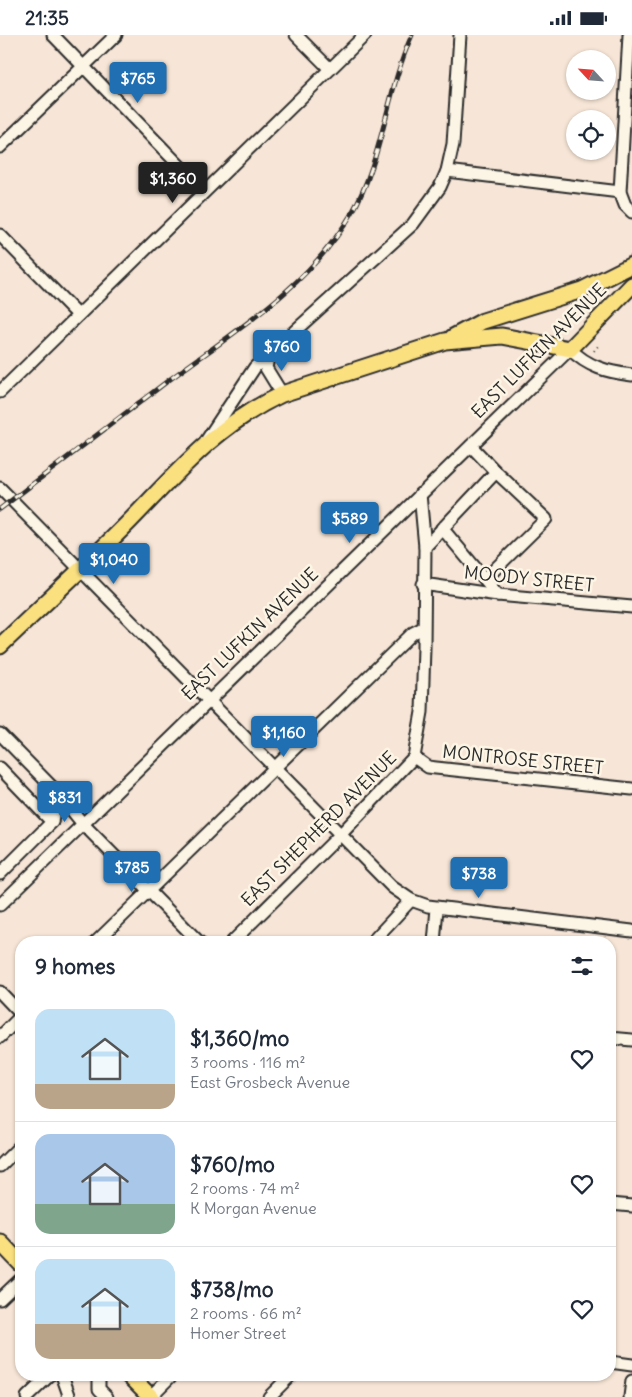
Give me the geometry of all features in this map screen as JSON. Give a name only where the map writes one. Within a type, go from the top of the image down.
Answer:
[{"type":"main road","name":"EAST LUFKIN AVENUE","points":[[445,341],[483,321],[582,290],[632,265]]},
{"type":"main road","name":"EAST LUFKIN AVENUE","points":[[570,349],[632,285]]},
{"type":"main road","points":[[0,646],[81,570],[200,451],[235,419],[282,394],[445,341],[502,335],[570,349]]},
{"type":"main road","points":[[0,1242],[15,1258]]},
{"type":"main road","points":[[135,1381],[150,1397]]},
{"type":"street","points":[[53,35],[204,191]]},
{"type":"street","points":[[0,147],[116,35]]},
{"type":"street","points":[[296,35],[330,69]]},
{"type":"street","points":[[0,392],[365,35]]},
{"type":"street","points":[[200,451],[242,384],[269,353],[413,224],[436,194],[447,171],[452,144],[460,35]]},
{"type":"street","points":[[629,35],[630,60],[620,192],[625,205],[632,212]]},
{"type":"street","points":[[447,171],[620,192]]},
{"type":"street","points":[[0,235],[78,315]]},
{"type":"street","points":[[570,349],[580,359],[598,368],[632,375]]},
{"type":"street","name":"EAST LUFKIN AVENUE","points":[[0,905],[570,349]]},
{"type":"street","points":[[269,353],[266,368],[282,394]]},
{"type":"street","points":[[471,446],[546,519],[485,579]]},
{"type":"street","points":[[425,547],[496,472]]},
{"type":"street","points":[[0,488],[392,887],[411,900],[438,908],[632,931]]},
{"type":"street","name":"EAST SHEPHERD AVENUE","points":[[238,936],[341,835],[414,757],[422,712],[425,547],[420,494]]},
{"type":"street","points":[[442,528],[498,595]]},
{"type":"street","name":"MOODY STREET","points":[[423,584],[498,595],[632,607]]},
{"type":"street","points":[[102,936],[413,633],[423,628]]},
{"type":"street","points":[[0,734],[57,792],[83,824],[193,936]]},
{"type":"street","name":"MONTROSE STREET","points":[[414,757],[428,767],[436,769],[632,789]]},
{"type":"street","points":[[0,768],[52,822]]},
{"type":"street","points":[[0,874],[52,822],[57,792]]},
{"type":"street","points":[[378,936],[411,900]]},
{"type":"street","points":[[435,936],[438,908]]},
{"type":"street","points":[[0,992],[15,1008]]},
{"type":"street","points":[[0,1037],[15,1021]]},
{"type":"street","points":[[616,1039],[632,1040]]},
{"type":"street","points":[[0,1166],[15,1151]]},
{"type":"street","points":[[616,1205],[632,1206]]},
{"type":"street","points":[[0,1299],[15,1285]]},
{"type":"street","points":[[616,1363],[632,1365]]},
{"type":"street","points":[[27,1397],[44,1381]]},
{"type":"street","points":[[64,1381],[68,1397]]},
{"type":"street","points":[[99,1381],[99,1389],[107,1397]]},
{"type":"street","points":[[150,1397],[166,1381]]},
{"type":"street","points":[[269,1397],[285,1381]]},
{"type":"street","points":[[630,1397],[632,1381]]},
{"type":"path","points":[[594,351],[598,346]]},
{"type":"railway","points":[[0,509],[169,380],[245,325],[293,285],[315,263],[352,213],[362,192],[371,170],[396,80],[412,35]]}]
